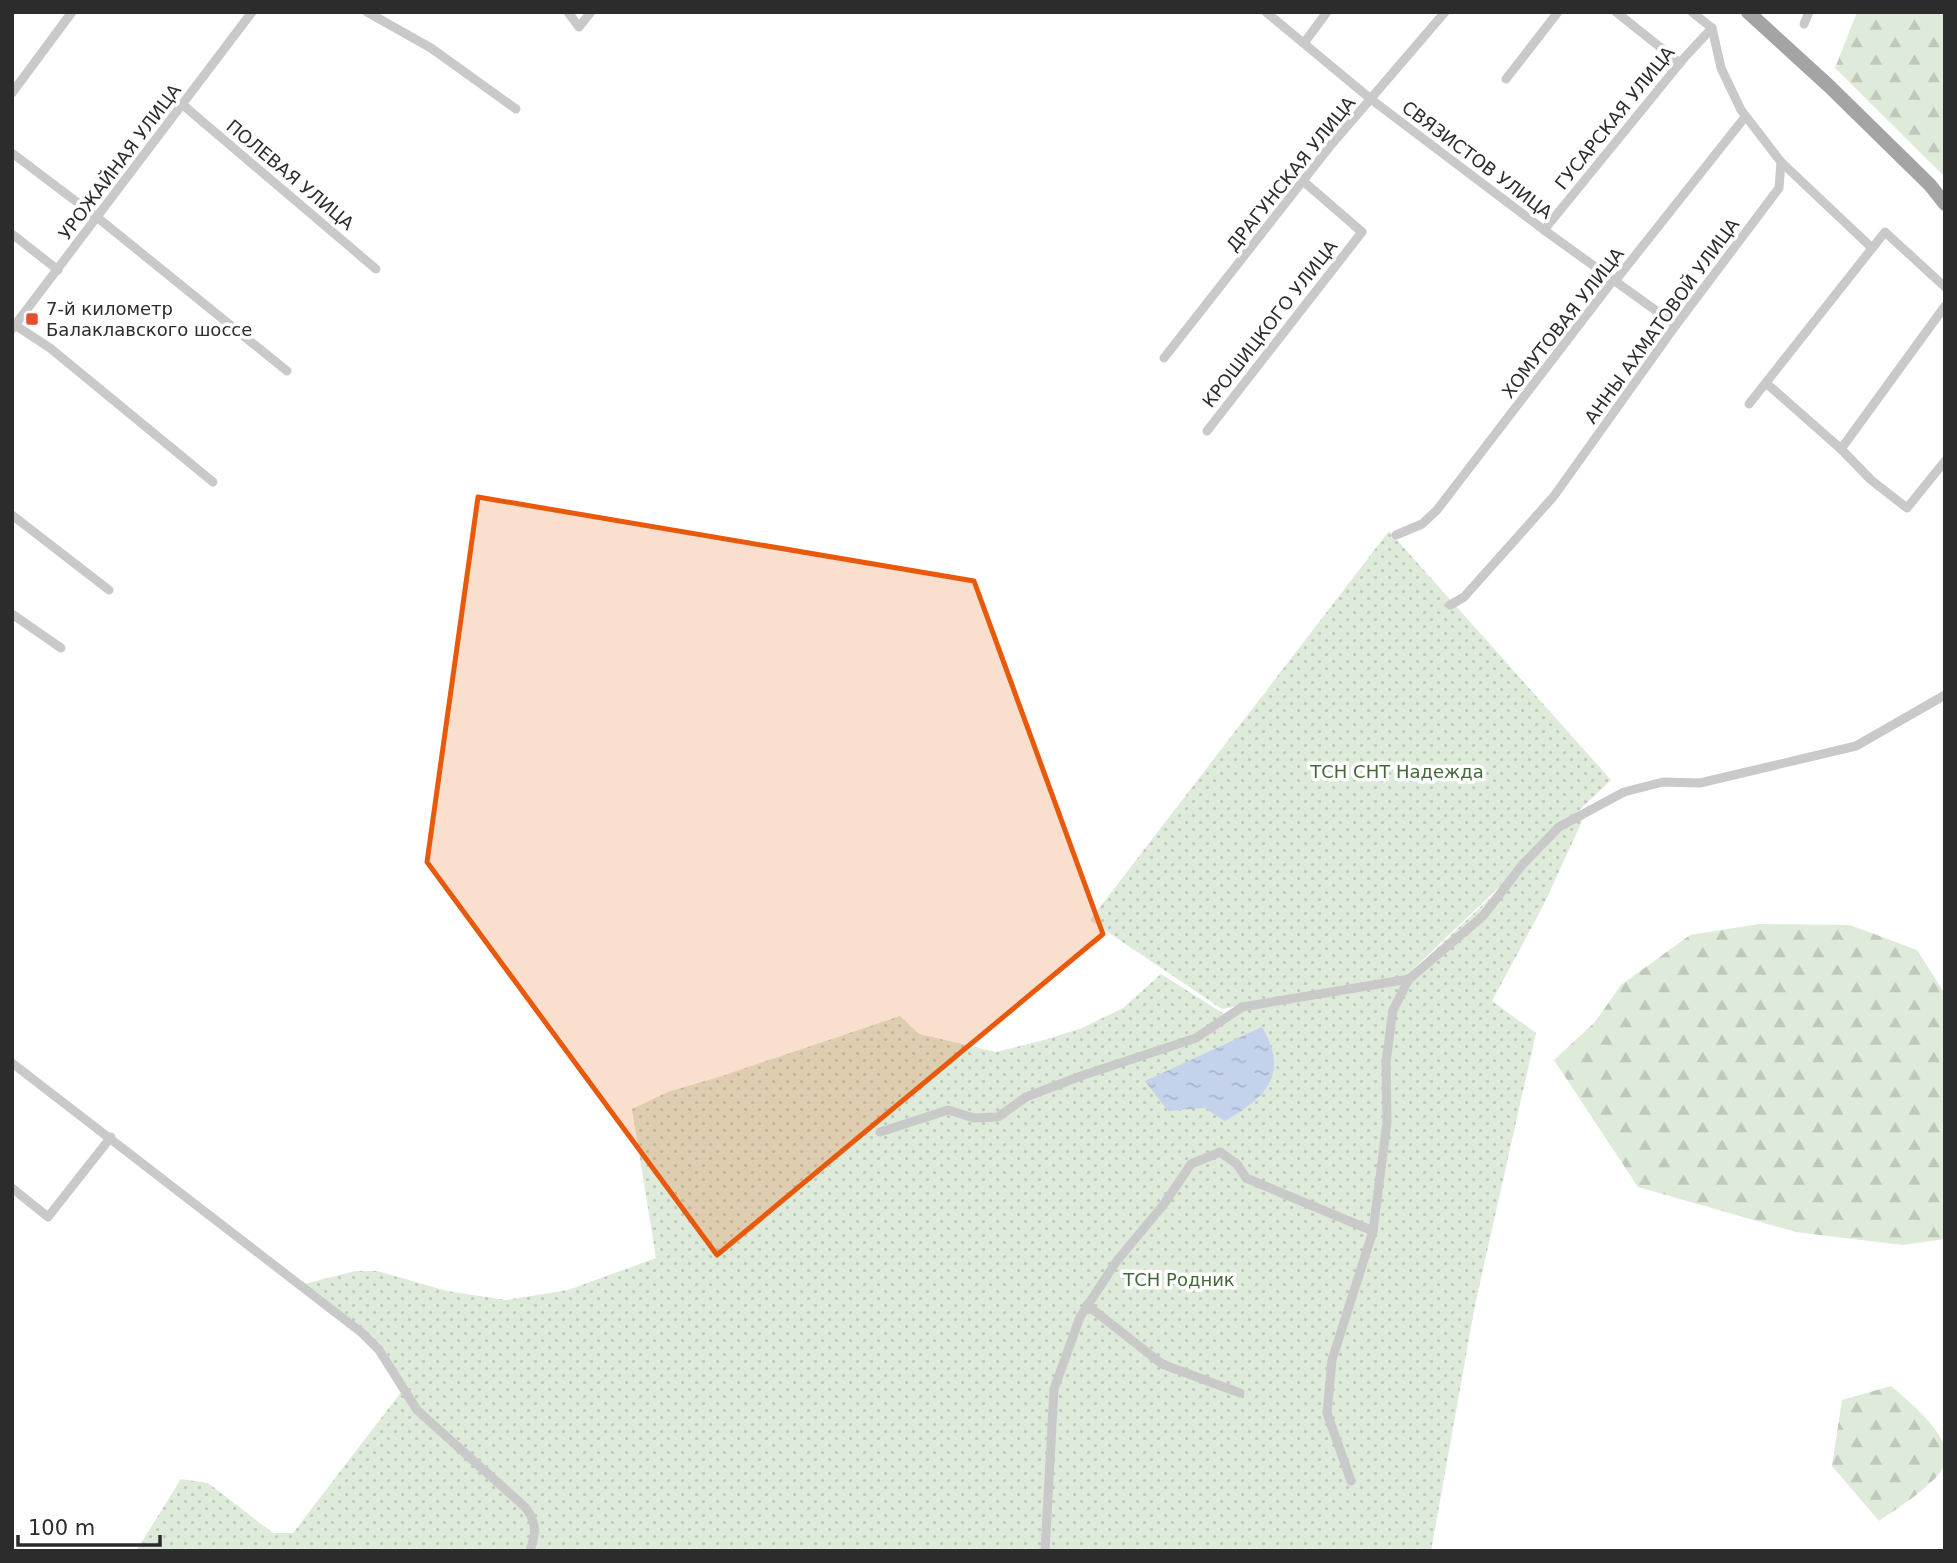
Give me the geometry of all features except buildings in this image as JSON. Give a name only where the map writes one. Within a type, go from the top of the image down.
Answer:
[{"type":"main road","points":[[1748,12],[1838,95],[1930,185],[1945,204]]},
{"type":"street","points":[[12,93],[72,12]]},
{"type":"street","name":"УРОЖАЙНАЯ УЛИЦА","points":[[14,327],[252,12]]},
{"type":"street","points":[[367,12],[431,48],[516,108]]},
{"type":"street","points":[[568,12],[579,27],[591,12]]},
{"type":"street","name":"СВЯЗИСТОВ УЛИЦА","points":[[1266,12],[1372,100],[1544,230],[1676,325]]},
{"type":"street","points":[[1304,43],[1327,12]]},
{"type":"street","name":"ДРАГУНСКАЯ УЛИЦА","points":[[1164,358],[1331,145],[1446,12]]},
{"type":"street","points":[[1506,79],[1558,12]]},
{"type":"street","points":[[1616,12],[1680,63]]},
{"type":"street","points":[[1692,12],[1712,28],[1721,68],[1745,117],[1781,162],[1872,248]]},
{"type":"street","points":[[1804,23],[1809,12]]},
{"type":"street","name":"ГУСАРСКАЯ УЛИЦА","points":[[1544,230],[1680,63],[1712,28]]},
{"type":"street","name":"ПОЛЕВАЯ УЛИЦА","points":[[183,105],[376,269]]},
{"type":"street","name":"ХОМУТОВАЯ УЛИЦА","points":[[1396,535],[1422,524],[1437,510],[1611,283],[1745,117]]},
{"type":"street","points":[[12,153],[98,218],[287,371]]},
{"type":"street","name":"АННЫ АХМАТОВОЙ УЛИЦА","points":[[1450,605],[1464,597],[1554,496],[1676,325],[1779,188],[1781,162]]},
{"type":"street","name":"КРОШИЦКОГО УЛИЦА","points":[[1207,431],[1362,232],[1303,180]]},
{"type":"street","points":[[1749,404],[1885,232],[1945,287]]},
{"type":"street","points":[[12,234],[58,270]]},
{"type":"street","points":[[1841,449],[1945,306]]},
{"type":"street","points":[[14,327],[50,348],[213,482]]},
{"type":"street","points":[[1766,383],[1841,449],[1871,480],[1907,508],[1945,461]]},
{"type":"street","points":[[12,514],[109,590]]},
{"type":"street","points":[[12,614],[61,648]]},
{"type":"street","points":[[1351,1482],[1327,1413],[1332,1360],[1373,1231],[1387,1122],[1386,1062],[1393,1010],[1409,979],[1483,916],[1522,865],[1559,827],[1624,792],[1663,782],[1700,783],[1856,747],[1945,695]]},
{"type":"street","points":[[880,1132],[948,1110],[974,1118],[998,1117],[1026,1097],[1196,1038],[1242,1007],[1409,979]]},
{"type":"street","points":[[12,1063],[362,1333],[379,1350],[417,1410],[526,1508],[535,1521],[536,1533],[530,1551]]},
{"type":"street","points":[[12,1188],[48,1217],[111,1137]]},
{"type":"street","points":[[1045,1551],[1054,1389],[1080,1317],[1116,1262],[1164,1203],[1191,1164],[1220,1152],[1237,1164],[1246,1178],[1373,1231]]},
{"type":"street","points":[[1087,1305],[1162,1364],[1240,1393]]},
{"type":"highlighted area","points":[[478,497],[974,581],[1103,934],[717,1255],[427,862]]},
{"type":"green space","points":[[1857,12],[1945,12],[1945,177],[1835,68]]},
{"type":"green space","name":"ТСН СНТ Надежда","points":[[1389,531],[1611,780],[1405,977],[1222,1009],[1090,920]]},
{"type":"green space","name":"ТСН Родник","points":[[1590,804],[1543,906],[1492,1001],[1536,1033],[1475,1305],[1431,1551],[136,1551],[181,1479],[208,1483],[273,1533],[293,1533],[405,1387],[370,1336],[304,1284],[355,1271],[377,1271],[447,1291],[506,1300],[568,1290],[656,1258],[632,1109],[668,1092],[900,1016],[919,1034],[996,1052],[1082,1028],[1123,1008],[1161,974],[1224,1014],[1400,983]]},
{"type":"green space","points":[[1759,924],[1850,925],[1917,950],[1945,994],[1945,1239],[1902,1245],[1796,1232],[1638,1187],[1554,1060],[1595,1022],[1621,985],[1690,935]]},
{"type":"green space","points":[[1891,1386],[1937,1431],[1946,1454],[1945,1464],[1934,1479],[1879,1521],[1832,1466],[1842,1400]]},
{"type":"water","points":[[1262,1027],[1274,1059],[1269,1083],[1252,1103],[1225,1121],[1204,1108],[1168,1111],[1145,1081]]},
{"type":"place","name":"7-й километр Балаклавского шоссе","points":[[32,319]]}]
